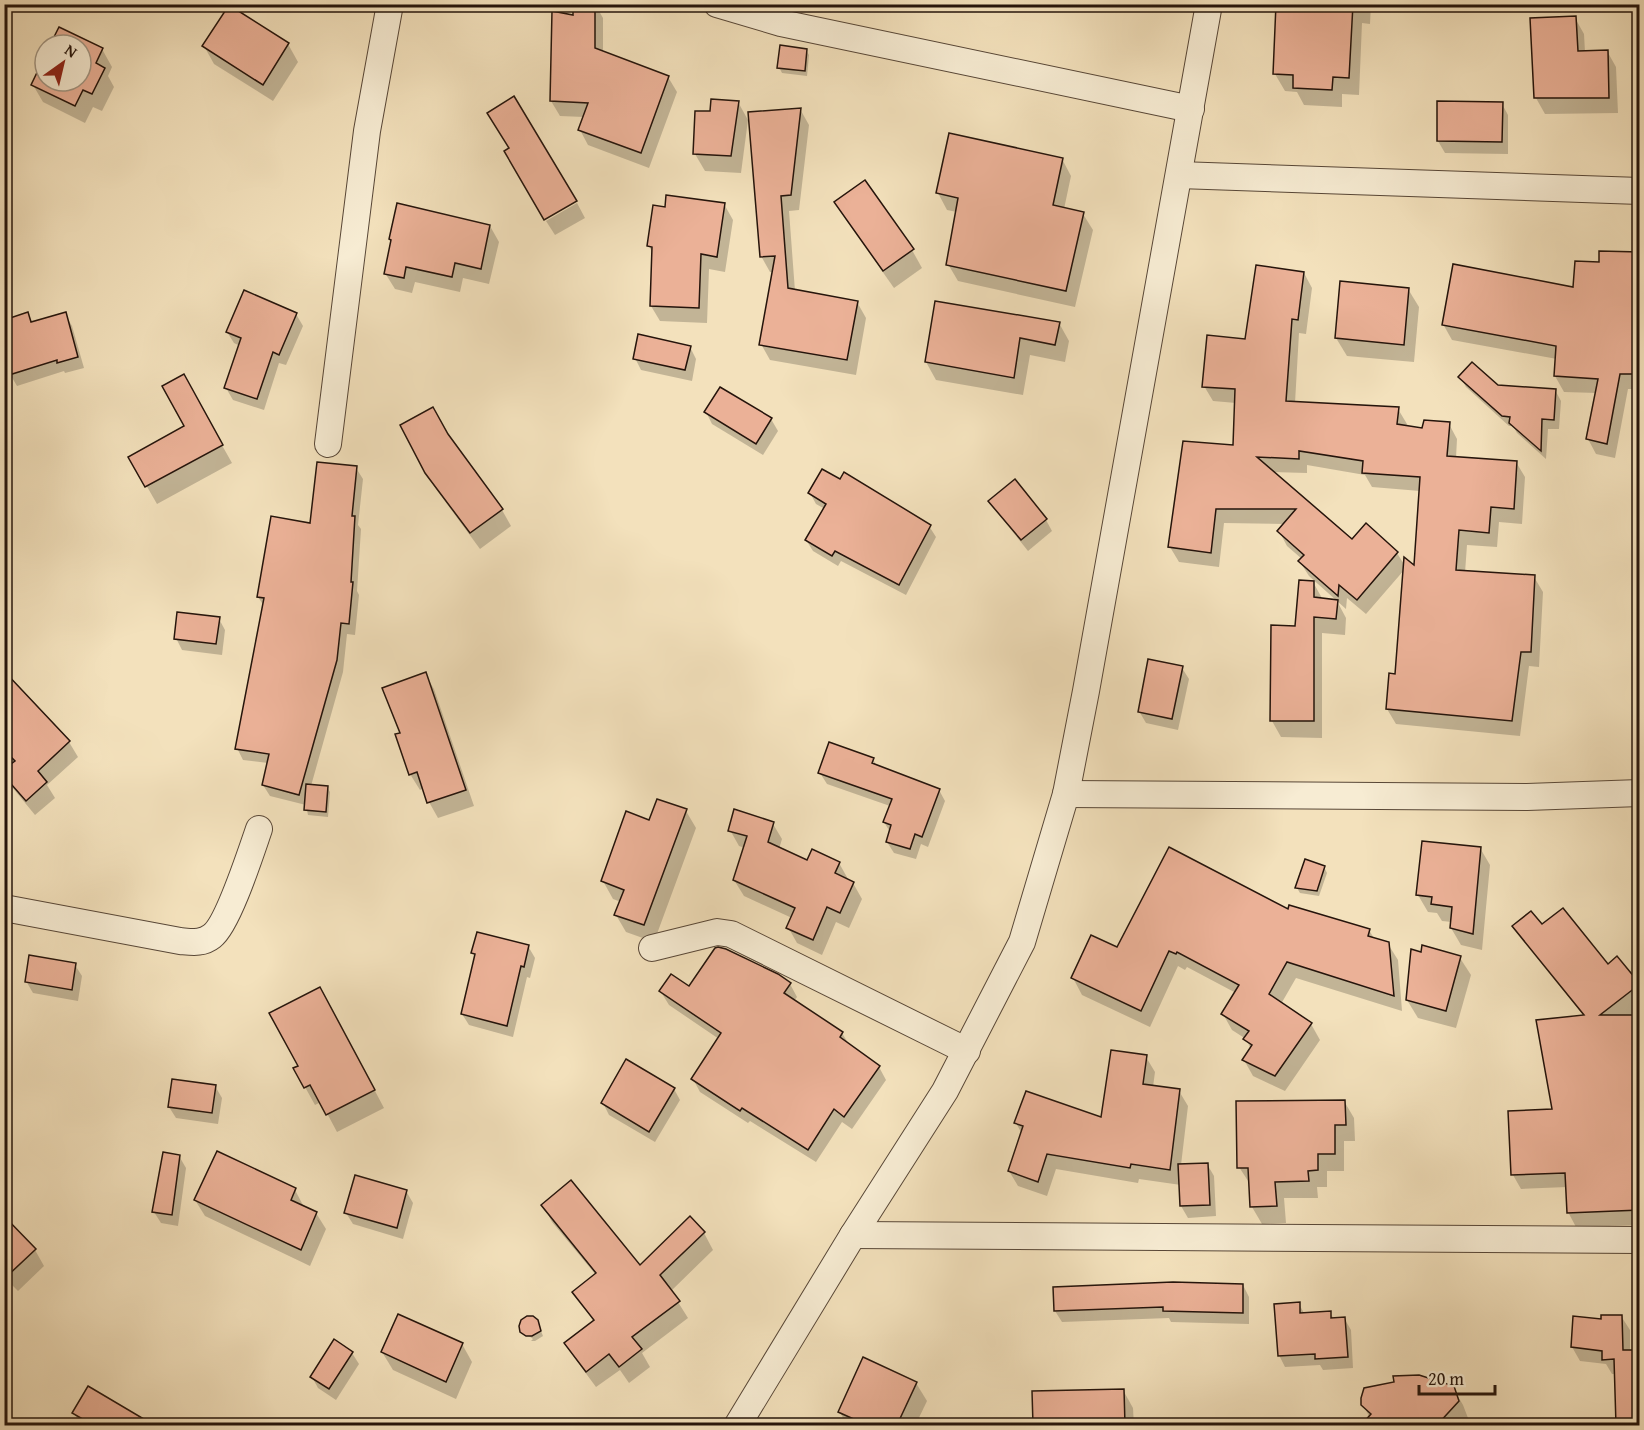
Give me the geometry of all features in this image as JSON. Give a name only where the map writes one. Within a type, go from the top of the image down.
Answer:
[{"type":"street","points":[[328,444],[367,131],[390,4]]},
{"type":"street","points":[[717,4],[781,23],[1191,109]]},
{"type":"street","points":[[737,1425],[853,1235],[945,1091],[1022,942],[1066,794],[1209,4]]},
{"type":"street","points":[[1179,176],[1640,191]]},
{"type":"street","points":[[1066,794],[1527,796],[1640,793]]},
{"type":"street","points":[[4,908],[180,941],[201,942],[214,935],[232,902],[259,830]]},
{"type":"street","points":[[652,948],[717,932],[731,934],[967,1051]]},
{"type":"street","points":[[853,1235],[1640,1240]]},
{"type":"building","points":[[573,4],[595,4],[595,48],[669,76],[641,153],[578,130],[588,103],[550,101],[552,11],[573,15]]},
{"type":"building","points":[[1276,4],[1353,4],[1349,78],[1333,77],[1332,90],[1293,88],[1293,75],[1273,74]]},
{"type":"building","points":[[229,5],[289,43],[263,85],[202,46]]},
{"type":"building","points":[[1576,16],[1578,51],[1608,50],[1609,98],[1534,98],[1530,18]]},
{"type":"building","points":[[59,27],[72,33],[56,33]]},
{"type":"building","points":[[93,43],[103,48],[96,63],[105,68],[93,92]]},
{"type":"building","points":[[780,45],[807,49],[805,71],[777,68]]},
{"type":"building","points":[[48,93],[82,93],[75,106]]},
{"type":"building","points":[[514,96],[577,201],[544,220],[504,151],[509,148],[487,113]]},
{"type":"building","points":[[711,99],[739,101],[731,156],[693,154],[695,111],[710,111]]},
{"type":"building","points":[[1437,101],[1503,102],[1502,142],[1437,141]]},
{"type":"building","points":[[801,108],[791,195],[781,196],[788,288],[858,301],[847,360],[759,345],[775,256],[760,257],[748,112]]},
{"type":"building","points":[[949,133],[1063,158],[1053,205],[1084,212],[1066,291],[946,265],[958,198],[936,193]]},
{"type":"building","points":[[865,180],[914,249],[883,271],[834,202]]},
{"type":"building","points":[[666,195],[725,203],[717,257],[701,254],[699,308],[650,306],[652,247],[647,246],[653,205],[665,207]]},
{"type":"building","points":[[397,203],[490,225],[481,269],[455,263],[452,277],[406,267],[404,278],[384,274]]},
{"type":"building","points":[[1599,251],[1640,252],[1640,374],[1620,374],[1607,444],[1586,439],[1598,379],[1554,376],[1556,346],[1442,325],[1453,264],[1573,287],[1575,261],[1599,262]]},
{"type":"building","points":[[1256,265],[1304,272],[1298,320],[1292,319],[1286,401],[1399,407],[1397,424],[1422,428],[1424,420],[1450,422],[1447,456],[1517,461],[1514,509],[1491,507],[1489,533],[1459,530],[1456,570],[1535,575],[1531,652],[1521,652],[1512,721],[1386,709],[1389,673],[1395,674],[1404,557],[1414,565],[1420,477],[1362,473],[1363,461],[1299,451],[1299,459],[1257,457],[1352,539],[1366,523],[1398,552],[1357,600],[1339,585],[1338,596],[1298,561],[1304,555],[1277,531],[1296,509],[1216,509],[1211,553],[1168,547],[1183,441],[1233,445],[1235,389],[1202,387],[1207,335],[1245,339]]},
{"type":"building","points":[[1340,281],[1409,288],[1404,345],[1335,338]]},
{"type":"building","points":[[244,290],[297,313],[279,355],[273,352],[257,399],[224,388],[241,338],[226,332]]},
{"type":"building","points":[[935,301],[1060,322],[1055,345],[1020,338],[1014,378],[925,362]]},
{"type":"building","points":[[28,312],[31,322],[66,312],[78,357],[57,363],[57,360],[9,375],[4,360],[4,320]]},
{"type":"building","points":[[638,334],[691,346],[685,370],[633,359]]},
{"type":"building","points":[[1472,362],[1498,385],[1556,389],[1554,420],[1542,419],[1541,451],[1509,423],[1510,417],[1502,416],[1458,377]]},
{"type":"building","points":[[184,374],[223,445],[145,487],[128,457],[184,426],[162,386]]},
{"type":"building","points":[[720,387],[772,418],[756,444],[704,412]]},
{"type":"building","points":[[433,407],[448,434],[503,509],[470,533],[425,473],[400,425]]},
{"type":"building","points":[[317,462],[357,466],[352,516],[355,516],[351,582],[353,582],[349,624],[341,623],[337,660],[299,795],[262,785],[269,754],[235,749],[264,598],[257,597],[271,516],[310,523]]},
{"type":"building","points":[[822,469],[840,479],[844,472],[931,525],[899,585],[835,551],[832,556],[805,540],[826,504],[808,493]]},
{"type":"building","points":[[1015,479],[1047,519],[1021,540],[988,501]]},
{"type":"building","points":[[1299,580],[1314,581],[1314,597],[1338,600],[1336,619],[1314,617],[1314,721],[1270,721],[1271,625],[1295,626]]},
{"type":"building","points":[[177,612],[220,617],[216,644],[174,639]]},
{"type":"building","points":[[1148,659],[1183,666],[1172,719],[1138,712]]},
{"type":"building","points":[[4,671],[70,741],[38,771],[47,782],[26,801],[4,776],[4,769],[15,761],[4,750]]},
{"type":"building","points":[[426,672],[466,790],[427,803],[417,772],[409,775],[395,734],[400,733],[382,688]]},
{"type":"building","points":[[829,742],[874,758],[872,763],[940,789],[922,837],[915,834],[910,849],[886,842],[891,825],[883,822],[892,799],[818,773]]},
{"type":"building","points":[[306,784],[328,786],[326,812],[304,810]]},
{"type":"building","points":[[657,799],[687,809],[644,925],[614,915],[624,890],[601,881],[626,811],[649,820]]},
{"type":"building","points":[[734,809],[774,822],[768,842],[807,860],[812,849],[840,862],[835,873],[854,882],[840,913],[827,907],[813,940],[786,928],[795,908],[733,880],[747,836],[728,831]]},
{"type":"building","points":[[1422,841],[1481,847],[1473,934],[1450,928],[1452,907],[1431,904],[1432,897],[1416,895]]},
{"type":"building","points":[[1169,847],[1288,909],[1289,905],[1370,929],[1368,936],[1389,942],[1394,996],[1287,962],[1269,994],[1312,1023],[1275,1076],[1242,1060],[1252,1045],[1243,1039],[1249,1031],[1221,1014],[1239,985],[1177,952],[1176,954],[1169,951],[1141,1011],[1071,978],[1091,935],[1117,947]]},
{"type":"building","points":[[1305,859],[1325,866],[1317,891],[1295,888]]},
{"type":"building","points":[[1563,908],[1608,964],[1617,956],[1640,984],[1600,1015],[1640,1015],[1640,1210],[1567,1213],[1565,1173],[1511,1175],[1508,1111],[1552,1109],[1536,1020],[1584,1015],[1512,926],[1531,911],[1542,924]]},
{"type":"building","points":[[477,932],[529,945],[524,967],[521,966],[507,1026],[461,1014],[475,954],[471,953]]},
{"type":"building","points":[[1422,945],[1461,956],[1446,1011],[1406,1000],[1411,949],[1421,952]]},
{"type":"building","points":[[718,947],[778,974],[791,983],[784,993],[843,1032],[840,1037],[880,1066],[844,1117],[834,1109],[808,1150],[742,1108],[740,1111],[691,1079],[721,1033],[659,991],[671,974],[689,986],[715,948]]},
{"type":"building","points":[[29,955],[76,963],[72,990],[25,982]]},
{"type":"building","points":[[320,987],[375,1090],[326,1115],[310,1085],[304,1088],[293,1068],[298,1066],[269,1013]]},
{"type":"building","points":[[1111,1050],[1147,1055],[1143,1084],[1180,1089],[1170,1170],[1131,1164],[1130,1168],[1047,1154],[1038,1182],[1008,1171],[1023,1126],[1014,1123],[1026,1091],[1101,1117]]},
{"type":"building","points":[[626,1059],[675,1088],[649,1132],[601,1103]]},
{"type":"building","points":[[172,1079],[216,1085],[212,1113],[168,1107]]},
{"type":"building","points":[[1345,1100],[1346,1125],[1335,1125],[1335,1154],[1318,1154],[1318,1170],[1308,1171],[1309,1181],[1275,1182],[1277,1206],[1250,1207],[1248,1168],[1237,1168],[1236,1101]]},
{"type":"building","points":[[217,1151],[296,1188],[291,1200],[317,1212],[301,1250],[194,1200]]},
{"type":"building","points":[[163,1152],[180,1155],[172,1215],[152,1212]]},
{"type":"building","points":[[1208,1163],[1210,1205],[1180,1206],[1178,1164]]},
{"type":"building","points":[[355,1175],[407,1190],[397,1228],[344,1213]]},
{"type":"building","points":[[571,1180],[640,1265],[690,1216],[705,1232],[660,1275],[680,1301],[632,1337],[642,1349],[619,1367],[609,1354],[586,1372],[564,1343],[594,1320],[572,1292],[596,1273],[541,1205]]},
{"type":"building","points":[[4,1216],[36,1249],[4,1279]]},
{"type":"building","points":[[1173,1282],[1243,1284],[1243,1313],[1163,1311],[1163,1307],[1054,1311],[1053,1287]]},
{"type":"building","points":[[1300,1302],[1300,1313],[1331,1311],[1331,1318],[1345,1317],[1348,1357],[1315,1359],[1315,1354],[1278,1356],[1274,1304]]},
{"type":"building","points":[[398,1314],[463,1343],[446,1382],[381,1352]]},
{"type":"building","points":[[1601,1315],[1622,1315],[1623,1350],[1640,1350],[1640,1425],[1616,1425],[1614,1359],[1602,1360],[1602,1351],[1571,1347],[1573,1316],[1601,1319]]},
{"type":"building","points":[[527,1316],[533,1316],[538,1320],[541,1331],[532,1336],[526,1336],[520,1332],[521,1320]]},
{"type":"building","points":[[334,1339],[353,1352],[329,1389],[310,1377]]},
{"type":"building","points":[[863,1357],[917,1382],[897,1425],[867,1425],[838,1412]]},
{"type":"building","points":[[1419,1375],[1454,1386],[1459,1401],[1437,1425],[1361,1425],[1371,1414],[1361,1405],[1364,1388],[1394,1382],[1393,1376]]},
{"type":"building","points":[[88,1386],[154,1425],[93,1425],[72,1413]]},
{"type":"building","points":[[1124,1389],[1125,1425],[1033,1425],[1032,1391]]}]
